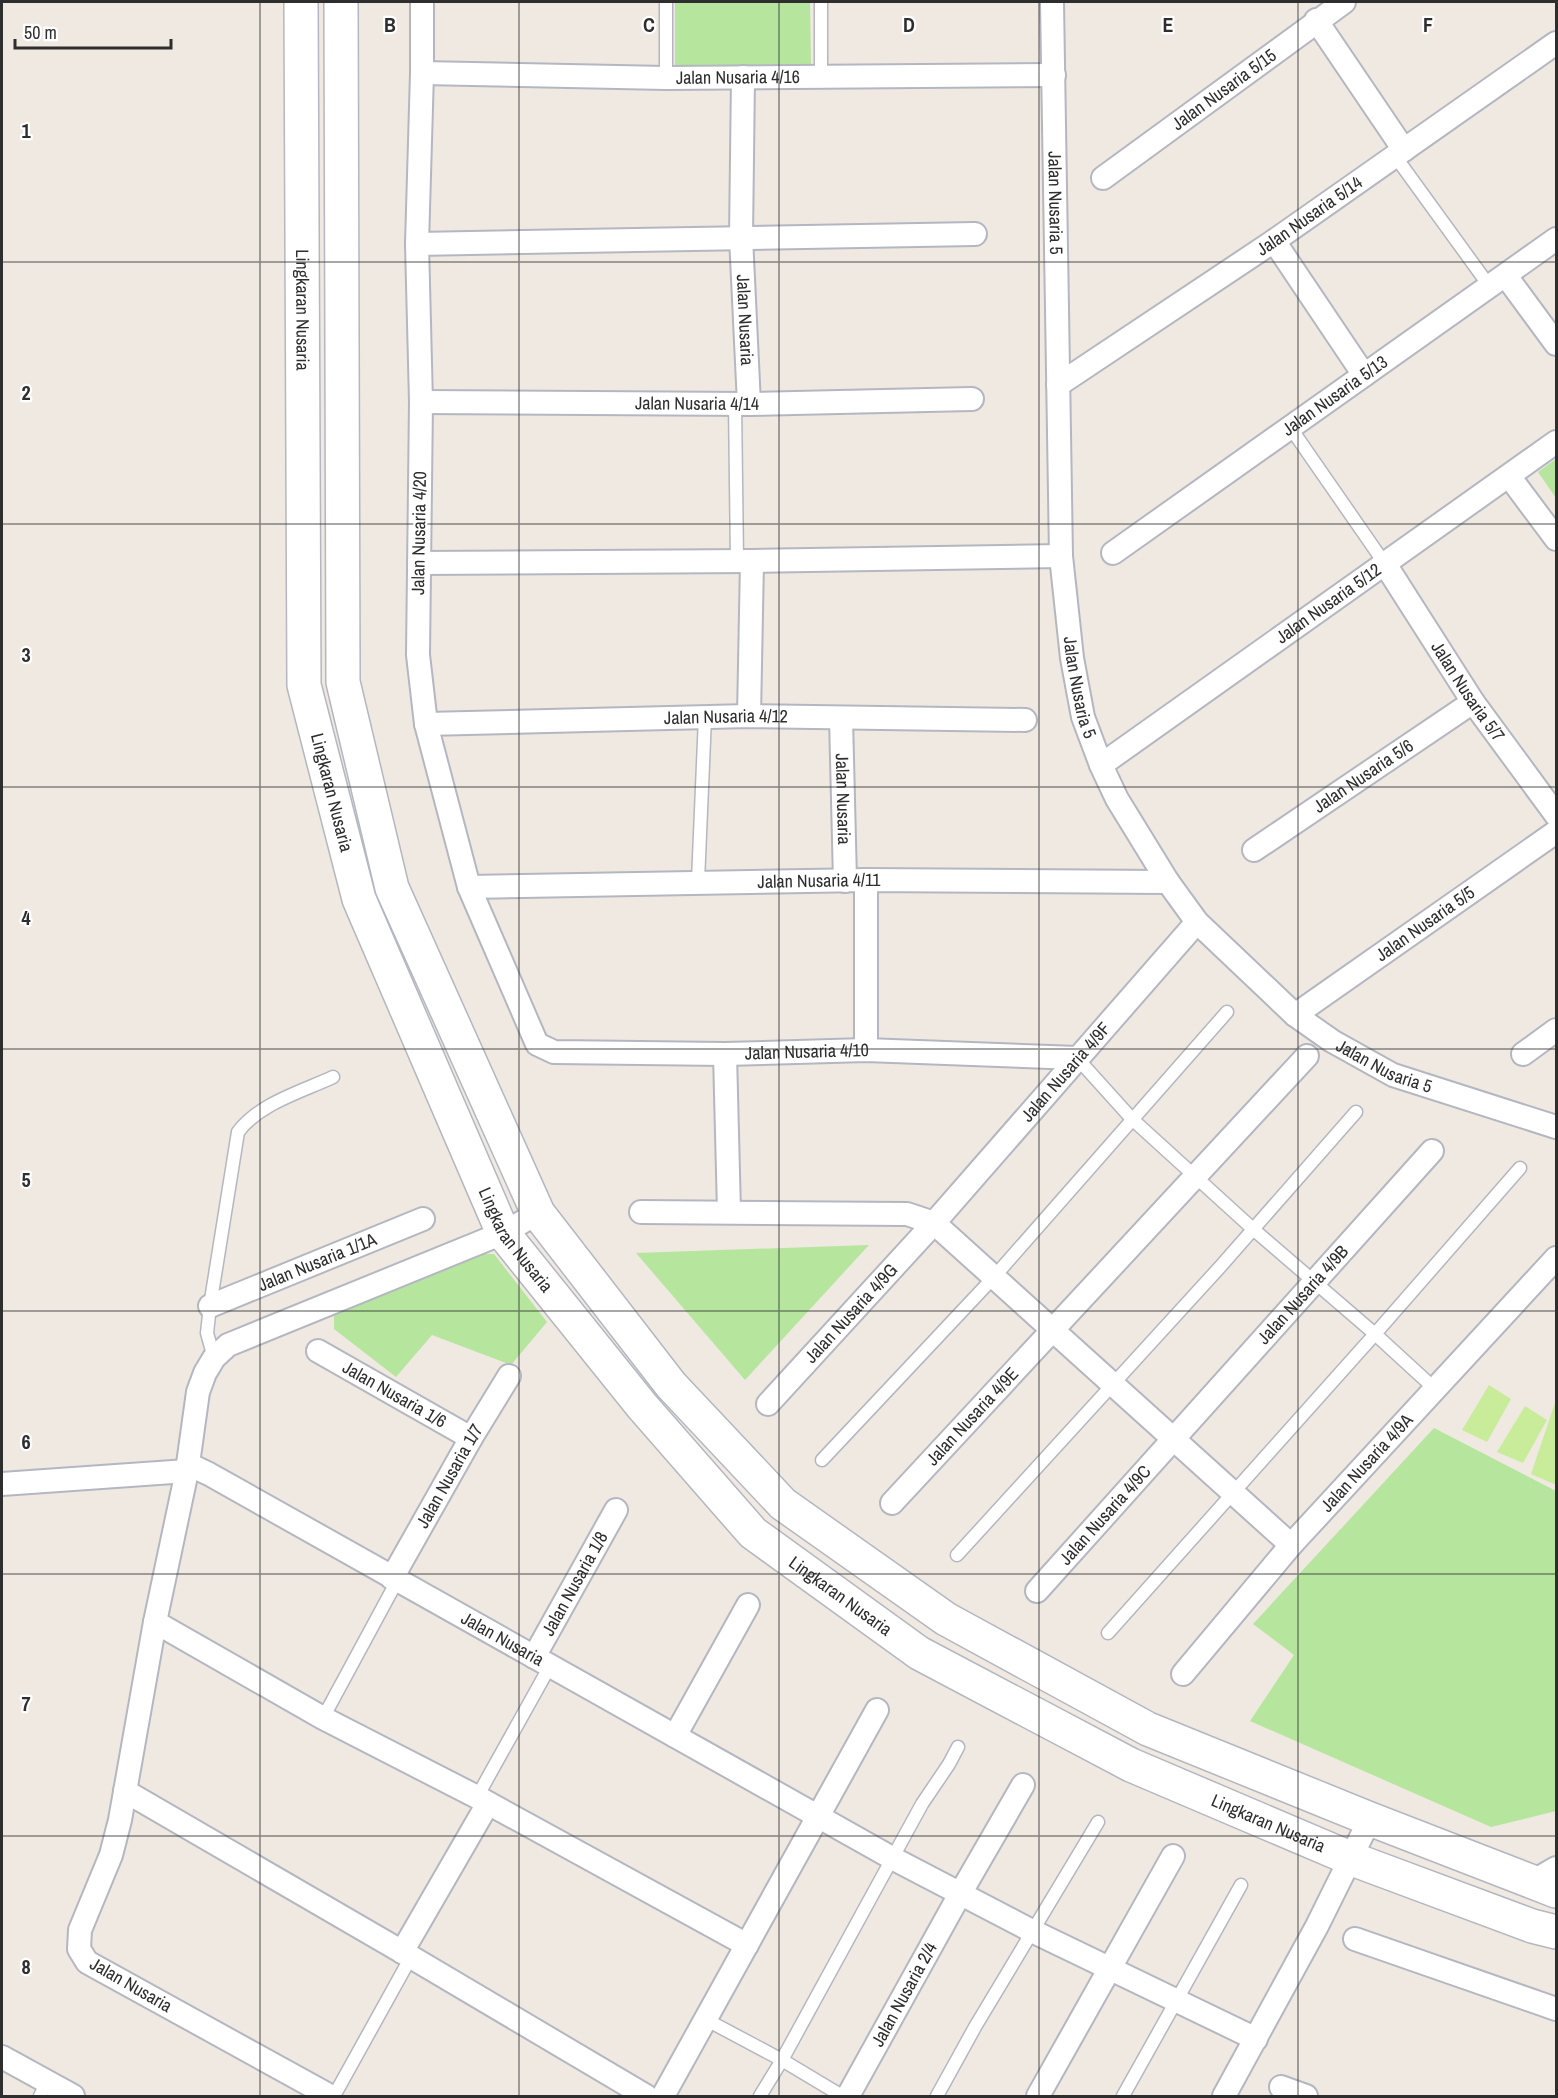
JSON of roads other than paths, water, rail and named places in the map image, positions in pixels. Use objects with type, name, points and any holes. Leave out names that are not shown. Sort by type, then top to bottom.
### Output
[{"type":"main road","name":"Lingkaran Nusaria","points":[[301,2],[304,685],[358,899],[503,1233],[642,1406],[753,1533],[919,1653],[1131,1765],[1352,1859],[1532,1926],[1557,1932]]},
{"type":"main road","name":"Lingkaran Nusaria","points":[[341,2],[343,682],[392,888],[538,1213],[671,1385],[783,1504],[946,1619],[1148,1729],[1370,1819],[1548,1880]]},
{"type":"street","name":"Jalan Nusaria 4/20","points":[[422,2],[417,244],[421,402],[418,655],[426,724],[469,887],[537,1044]]},
{"type":"street","name":"Jalan Nusaria 5","points":[[1052,2],[1061,556],[1072,658],[1083,717],[1101,765],[1117,799],[1168,882],[1197,922],[1295,1015],[1332,1041],[1393,1075],[1557,1127]]},
{"type":"street","name":"Jalan Nusaria 5/15","points":[[1103,178],[1316,20],[1344,2]]},
{"type":"street","points":[[1316,20],[1400,153]]},
{"type":"street","name":"Jalan Nusaria 5/14","points":[[1058,385],[1274,241],[1557,43]]},
{"type":"street","name":"Jalan Nusaria 4/16","points":[[422,73],[666,78],[1053,75]]},
{"type":"street","name":"Jalan Nusaria","points":[[742,403],[743,77]]},
{"type":"street","points":[[417,244],[975,234]]},
{"type":"street","name":"Jalan Nusaria 5/13","points":[[1113,553],[1557,239]]},
{"type":"street","points":[[1274,241],[1364,375]]},
{"type":"street","points":[[1498,282],[1557,344]]},
{"type":"street","name":"Jalan Nusaria 4/14","points":[[421,402],[742,403],[972,399]]},
{"type":"street","name":"Jalan Nusaria 5/12","points":[[1101,765],[1557,442]]},
{"type":"street","points":[[1509,476],[1557,539]]},
{"type":"street","points":[[419,563],[1061,556]]},
{"type":"street","points":[[745,561],[748,716]]},
{"type":"street","name":"Jalan Nusaria 5/7","points":[[1384,564],[1473,702],[1557,815]]},
{"type":"street","name":"Jalan Nusaria 5/6","points":[[1254,850],[1473,702]]},
{"type":"street","name":"Jalan Nusaria 4/12","points":[[426,724],[748,716],[1025,720]]},
{"type":"street","name":"Jalan Nusaria","points":[[841,718],[866,1050]]},
{"type":"street","name":"Jalan Nusaria 5/5","points":[[1295,1015],[1557,832]]},
{"type":"street","name":"Jalan Nusaria 4/11","points":[[469,887],[698,881],[1168,882]]},
{"type":"street","name":"Jalan Nusaria 4/9F","points":[[934,1223],[1197,922]]},
{"type":"street","points":[[1523,1054],[1557,1030]]},
{"type":"street","name":"Jalan Nusaria 4/10","points":[[537,1044],[554,1052],[725,1054],[866,1050],[1077,1058]]},
{"type":"street","points":[[725,1054],[729,1212]]},
{"type":"street","name":"Jalan Nusaria 4/9E","points":[[892,1503],[1307,1056]]},
{"type":"street","name":"Jalan Nusaria 4/9B","points":[[1173,1440],[1432,1150]]},
{"type":"street","points":[[641,1212],[907,1214],[934,1223],[1290,1545]]},
{"type":"street","name":"Jalan Nusaria","points":[[332,2097],[87,1962],[79,1949],[80,1930],[111,1856],[125,1791],[155,1622],[187,1467],[198,1392],[205,1372],[214,1358],[228,1345],[503,1233],[538,1213]]},
{"type":"street","name":"Jalan Nusaria 1/1A","points":[[210,1306],[423,1219]]},
{"type":"street","name":"Jalan Nusaria 4/9G","points":[[768,1404],[934,1223]]},
{"type":"street","name":"Jalan Nusaria 4/9A","points":[[1183,1674],[1290,1545],[1557,1257]]},
{"type":"street","name":"Jalan Nusaria 1/6","points":[[318,1351],[471,1438]]},
{"type":"street","name":"Jalan Nusaria 1/7","points":[[395,1579],[471,1438],[509,1376]]},
{"type":"street","name":"Jalan Nusaria 4/9C","points":[[1037,1591],[1173,1440]]},
{"type":"street","name":"Jalan Nusaria","points":[[187,1467],[209,1473],[892,1858],[1032,1931],[1256,2039]]},
{"type":"street","points":[[2,1484],[187,1467]]},
{"type":"street","name":"Jalan Nusaria 1/8","points":[[542,1661],[616,1510]]},
{"type":"street","points":[[675,1736],[748,1605]]},
{"type":"street","points":[[155,1622],[323,1718],[482,1801],[747,1945]]},
{"type":"street","points":[[663,2097],[877,1710]]},
{"type":"street","name":"Jalan Nusaria 2/4","points":[[848,2097],[1023,1785]]},
{"type":"street","points":[[125,1791],[646,2097]]},
{"type":"street","points":[[406,1955],[482,1801]]},
{"type":"street","points":[[1224,2097],[1352,1859],[1370,1819]]},
{"type":"street","points":[[1038,2097],[1173,1856]]},
{"type":"street","points":[[1356,1939],[1557,2009]]},
{"type":"street","points":[[2,2057],[43,2090],[73,2097]]},
{"type":"street","points":[[1281,2087],[1306,2097]]},
{"type":"lane","points":[[666,2],[666,78]]},
{"type":"lane","points":[[821,2],[821,77]]},
{"type":"lane","points":[[1400,153],[1498,282]]},
{"type":"lane","points":[[742,403],[745,561]]},
{"type":"lane","points":[[1290,428],[1384,564]]},
{"type":"lane","points":[[698,881],[705,717]]},
{"type":"lane","points":[[822,1460],[994,1277],[1227,1012]]},
{"type":"lane","points":[[1077,1058],[1132,1119],[1435,1389]]},
{"type":"lane","points":[[214,1358],[207,1333],[238,1132],[246,1120],[262,1109],[333,1077]]},
{"type":"lane","points":[[957,1555],[1356,1113]]},
{"type":"lane","points":[[1108,1633],[1520,1168]]},
{"type":"lane","points":[[323,1718],[395,1579]]},
{"type":"lane","points":[[482,1801],[542,1661]]},
{"type":"lane","points":[[760,2097],[922,1804],[958,1747]]},
{"type":"lane","points":[[937,2097],[975,2027],[1098,1822]]},
{"type":"lane","points":[[1123,2097],[1241,1885]]},
{"type":"lane","points":[[332,2097],[406,1955]]},
{"type":"lane","points":[[705,2019],[782,2060],[842,2097]]}]
